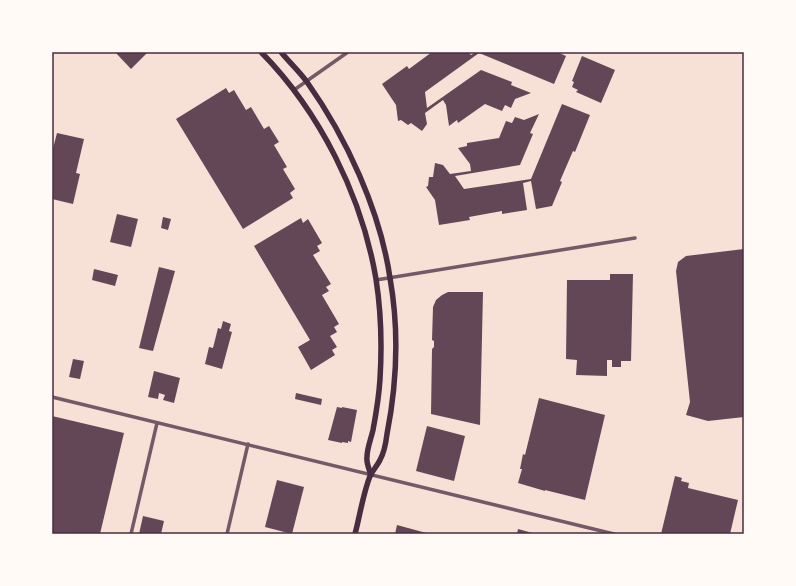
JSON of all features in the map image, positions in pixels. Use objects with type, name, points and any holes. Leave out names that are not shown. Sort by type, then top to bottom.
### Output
[{"type":"main road","points":[[261,52],[294,90],[315,121],[335,157],[355,201],[367,237],[376,280],[380,331],[380,380],[373,430],[367,458],[371,475]]},
{"type":"main road","points":[[281,52],[306,81],[331,120],[350,154],[367,195],[380,236],[390,277],[395,330],[394,386],[383,453],[371,475],[355,534]]},
{"type":"street","points":[[294,90],[348,52]]},
{"type":"street","points":[[376,280],[635,238]]},
{"type":"street","points":[[52,397],[614,534]]},
{"type":"street","points":[[131,534],[157,423]]},
{"type":"street","points":[[227,534],[248,444]]},
{"type":"building","points":[[115,52],[148,52],[131,69]]},
{"type":"building","points":[[432,52],[468,52],[471,55],[476,52],[557,52],[566,56],[554,84],[479,53],[425,92],[427,108],[481,70],[512,82],[511,85],[531,93],[515,99],[511,108],[505,105],[502,111],[485,104],[458,123],[457,120],[449,126],[446,105],[443,100],[425,113],[427,124],[422,131],[411,123],[408,125],[401,120],[398,121],[396,105],[382,84],[407,66],[409,69]]},
{"type":"building","points":[[582,56],[615,70],[601,103],[576,92],[578,90],[572,87],[574,82],[572,81]]},
{"type":"building","points":[[226,88],[229,93],[234,90],[246,110],[251,107],[264,129],[269,126],[279,142],[274,145],[287,167],[283,169],[295,189],[290,193],[293,198],[243,229],[176,119]]},
{"type":"building","points":[[562,104],[590,115],[575,152],[573,151],[560,181],[562,182],[552,206],[536,209],[531,181],[523,183],[527,210],[502,214],[502,211],[469,217],[470,220],[439,225],[435,200],[426,187],[428,186],[429,177],[433,177],[435,163],[443,165],[450,174],[471,171],[470,164],[458,148],[467,146],[467,143],[499,138],[506,121],[512,123],[515,117],[524,120],[539,114],[530,133],[533,134],[520,165],[455,176],[464,189],[531,179]]},
{"type":"building","points":[[57,133],[84,139],[76,173],[80,174],[73,204],[52,199],[52,152]]},
{"type":"building","points":[[117,214],[138,219],[131,247],[110,242]]},
{"type":"building","points":[[163,217],[171,219],[168,230],[161,228]]},
{"type":"building","points":[[301,218],[303,223],[308,219],[322,243],[317,246],[320,251],[313,255],[331,284],[326,287],[329,291],[322,295],[339,324],[334,327],[337,332],[330,336],[337,347],[332,350],[335,355],[311,370],[298,347],[310,340],[254,246]]},
{"type":"building","points":[[744,249],[744,417],[708,421],[686,415],[690,402],[676,271],[678,262],[686,256]]},
{"type":"building","points":[[159,267],[175,271],[153,351],[139,348]]},
{"type":"building","points":[[94,269],[118,275],[115,286],[92,280]]},
{"type":"building","points":[[610,274],[633,274],[631,361],[621,361],[621,367],[612,367],[612,360],[607,360],[607,376],[576,375],[577,360],[566,359],[567,280],[610,280]]},
{"type":"building","points":[[448,292],[483,292],[480,425],[431,414],[432,349],[434,347],[434,341],[432,340],[433,307],[436,300]]},
{"type":"building","points":[[223,321],[231,324],[229,331],[232,332],[222,369],[205,364],[209,347],[213,348],[218,328],[221,329]]},
{"type":"building","points":[[73,359],[84,361],[80,379],[69,377]]},
{"type":"building","points":[[154,371],[180,378],[174,403],[163,400],[165,395],[159,393],[158,399],[148,397]]},
{"type":"building","points":[[296,393],[322,399],[321,405],[295,399]]},
{"type":"building","points":[[539,398],[605,415],[585,500],[518,483],[522,469],[520,469],[523,454],[525,455]]},
{"type":"building","points":[[337,407],[357,410],[351,442],[348,441],[348,443],[342,443],[328,440]]},
{"type":"building","points":[[52,416],[124,433],[100,534],[52,534]]},
{"type":"building","points":[[427,426],[465,436],[454,481],[416,471]]},
{"type":"building","points":[[675,476],[682,478],[681,481],[689,483],[688,488],[738,500],[730,534],[661,534]]},
{"type":"building","points":[[277,480],[304,487],[292,534],[265,527]]},
{"type":"building","points":[[143,516],[164,521],[161,534],[139,534]]},
{"type":"building","points":[[397,525],[430,534],[395,534]]},
{"type":"building","points":[[518,529],[536,534],[517,534]]}]
